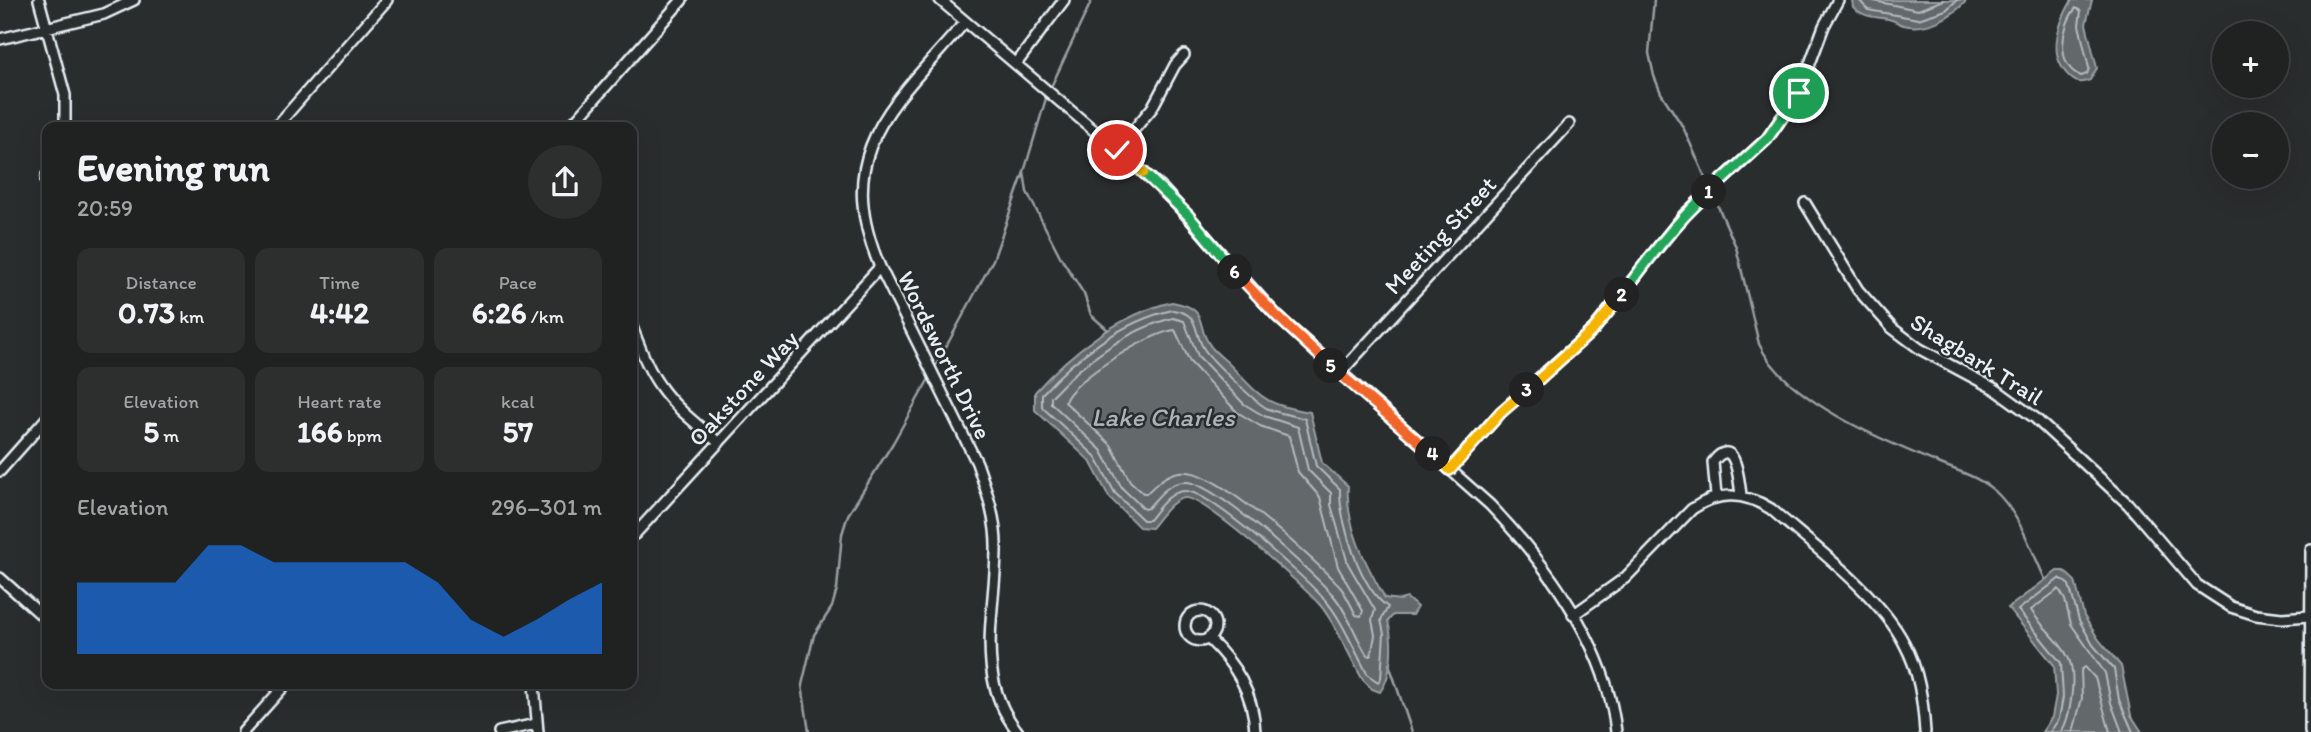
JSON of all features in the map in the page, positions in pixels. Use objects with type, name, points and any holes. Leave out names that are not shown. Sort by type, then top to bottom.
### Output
[{"type":"street","points":[[39,0],[65,95],[65,122]]},
{"type":"street","points":[[0,39],[104,15],[134,0]]},
{"type":"street","points":[[280,122],[387,0]]},
{"type":"street","points":[[574,122],[682,0]]},
{"type":"street","points":[[940,0],[1162,188],[1277,316],[1450,470],[1519,536],[1545,570],[1592,649],[1606,686],[1616,732]]},
{"type":"street","points":[[1016,64],[1064,0]]},
{"type":"street","points":[[1450,470],[1501,412],[1594,329],[1683,216],[1767,139],[1799,93],[1824,26],[1838,0]]},
{"type":"street","name":"Wordsworth Drive","points":[[965,22],[890,111],[869,149],[862,180],[862,209],[867,237],[880,267],[977,463],[989,495],[996,551],[989,662],[994,689],[1005,714],[1018,732]]},
{"type":"street","points":[[1117,150],[1152,108],[1175,65],[1184,55]]},
{"type":"street","name":"Meeting Street","points":[[1340,373],[1569,124]]},
{"type":"street","name":"Shagbark Trail","points":[[1805,203],[1858,290],[1892,328],[1920,349],[1995,388],[2035,418],[2129,503],[2186,575],[2206,592],[2231,607],[2256,615],[2283,618],[2309,616]]},
{"type":"street","name":"Oakstone Way","points":[[637,532],[880,267]]},
{"type":"street","points":[[637,340],[646,363],[660,386],[677,407],[719,443]]},
{"type":"street","points":[[0,471],[42,424]]},
{"type":"street","points":[[1716,496],[1713,461],[1718,455],[1725,453],[1736,461],[1741,495]]},
{"type":"street","points":[[1573,615],[1625,578],[1692,509],[1716,496],[1741,495],[1756,499],[1771,509],[1869,597],[1898,631],[1912,660],[1919,685],[1924,732]]},
{"type":"street","points":[[2310,732],[2311,550]]},
{"type":"street","points":[[0,578],[42,616]]},
{"type":"street","points":[[1208,638],[1226,656],[1239,675],[1249,696],[1255,732]]},
{"type":"street","points":[[243,732],[282,689]]},
{"type":"street","points":[[499,732],[537,728],[534,689]]},
{"type":"water","points":[[1852,0],[1967,0],[1938,21],[1912,26],[1865,15],[1853,7]]},
{"type":"water","points":[[2072,0],[2092,0],[2086,24],[2097,68],[2090,80],[2082,82],[2077,82],[2063,68],[2056,49],[2062,19]]},
{"type":"water","name":"Lake Charles","points":[[1172,302],[1184,305],[1197,314],[1206,340],[1212,348],[1258,393],[1273,403],[1310,412],[1322,463],[1348,486],[1353,530],[1385,598],[1407,598],[1417,607],[1412,615],[1393,615],[1388,621],[1391,658],[1380,692],[1372,689],[1363,680],[1337,630],[1320,605],[1233,527],[1197,502],[1186,498],[1171,505],[1151,528],[1139,527],[1109,497],[1090,461],[1035,410],[1035,392],[1080,349],[1133,316]]},
{"type":"water","points":[[2057,571],[2064,571],[2075,581],[2084,616],[2099,640],[2121,666],[2131,715],[2142,732],[2042,732],[2052,717],[2056,695],[2054,665],[2008,608]]},
{"type":"waterway","points":[[1050,89],[1092,0]]},
{"type":"waterway","points":[[1654,0],[1649,53],[1654,76],[1661,93],[1683,127],[1736,247],[1759,344],[1772,365],[1813,401],[1838,416],[1890,443],[1970,476],[1993,489],[2019,524],[2045,579]]},
{"type":"waterway","points":[[934,369],[993,260],[1047,95]]},
{"type":"waterway","points":[[1024,172],[1027,192],[1061,258],[1084,294],[1091,315],[1108,330]]},
{"type":"waterway","points":[[809,732],[802,685],[814,635],[832,607],[837,589],[842,534],[848,515],[931,375]]},
{"type":"waterway","points":[[1389,664],[1412,732]]},
{"type":"route","points":[[1117,150],[1162,188],[1277,316],[1450,470],[1501,412],[1594,329],[1659,243],[1683,216],[1767,139],[1799,93]]}]
